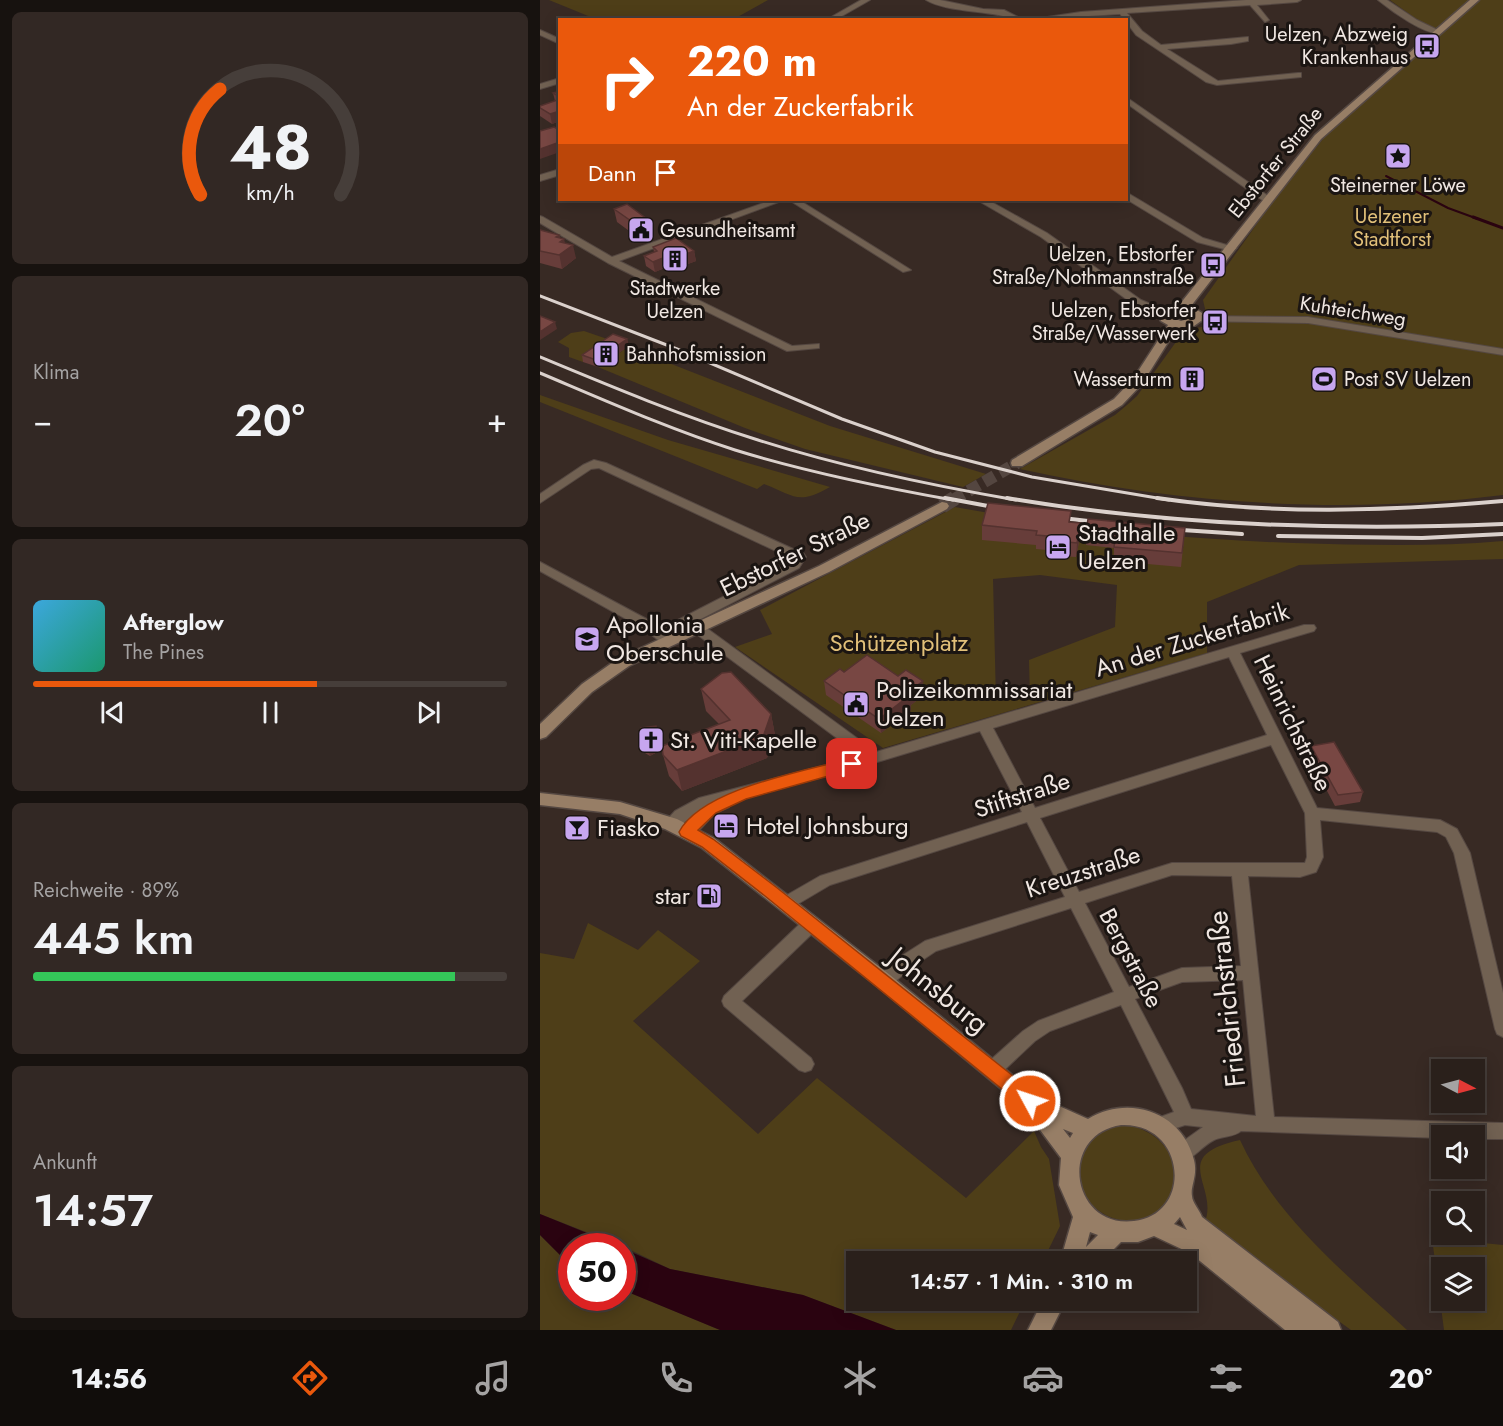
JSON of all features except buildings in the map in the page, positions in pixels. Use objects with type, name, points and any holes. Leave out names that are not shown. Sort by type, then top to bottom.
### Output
[{"type":"main road","name":"Ebstorfer Straße","points":[[1184,307],[1327,128],[1474,0]]},
{"type":"main road","points":[[1184,307],[1193,310],[1197,319],[1186,324],[1174,324],[1165,319],[1165,312],[1172,308],[1184,307]]},
{"type":"main road","points":[[1017,463],[1118,402],[1138,381],[1174,324]]},
{"type":"main road","name":"Ebstorfer Straße","points":[[540,733],[568,705],[607,673],[668,640],[824,569],[942,507]]},
{"type":"main road","name":"Ebstorfer Straße","points":[[540,745],[568,705]]},
{"type":"main road","name":"Johnsburg","points":[[540,799],[620,808],[679,828],[708,843],[884,981],[1030,1101],[1069,1122],[1088,1128]]},
{"type":"main road","name":"Johnsburg","points":[[1030,1101],[1070,1154]]},
{"type":"main road","points":[[1122,1116],[1140,1118],[1158,1125],[1176,1143],[1182,1154],[1187,1176],[1182,1199],[1167,1219],[1139,1231],[1119,1230],[1101,1223],[1085,1212],[1077,1202],[1070,1184],[1068,1166],[1070,1154],[1080,1136],[1088,1128],[1104,1120],[1122,1116]]},
{"type":"main road","points":[[1182,1199],[1195,1224],[1204,1233],[1330,1330]]},
{"type":"main road","points":[[1074,1251],[1085,1212]]},
{"type":"main road","points":[[1155,1226],[1197,1246],[1302,1330]]},
{"type":"main road","points":[[1097,1251],[1119,1230]]},
{"type":"main road","points":[[1039,1330],[1049,1311]]},
{"type":"street","points":[[833,18],[867,0]]},
{"type":"street","points":[[930,0],[951,2],[1008,18]]},
{"type":"street","points":[[1050,18],[1251,1],[1297,0]]},
{"type":"street","points":[[1382,0],[1414,22],[1438,32]]},
{"type":"street","points":[[1251,1],[1265,20]]},
{"type":"street","points":[[1122,11],[1126,18]]},
{"type":"street","points":[[1128,21],[1132,27],[1159,47],[1209,80],[1217,82],[1298,75]]},
{"type":"street","points":[[540,32],[558,41]]},
{"type":"street","points":[[1159,47],[1245,39]]},
{"type":"street","points":[[540,87],[558,82]]},
{"type":"street","points":[[1128,100],[1268,200]]},
{"type":"street","points":[[540,178],[558,173]]},
{"type":"street","points":[[1128,196],[1200,240],[1232,248]]},
{"type":"street","points":[[611,261],[776,201]]},
{"type":"street","points":[[796,201],[906,270]]},
{"type":"street","points":[[984,201],[1044,235],[1137,302],[1165,312]]},
{"type":"street","points":[[540,219],[611,261],[791,349],[815,346]]},
{"type":"street","name":"Kuhteichweg","points":[[1197,319],[1308,320],[1503,352]]},
{"type":"street","name":"Ebstorfer Straße","points":[[540,499],[594,464],[602,465],[800,558],[795,565],[682,623],[668,640]]},
{"type":"street","points":[[540,566],[649,626],[668,640]]},
{"type":"street","points":[[696,627],[874,758]]},
{"type":"street","name":"An der Zuckerfabrik","points":[[679,828],[742,794],[874,758],[1309,628]]},
{"type":"street","name":"Heinrichstraße","points":[[1233,652],[1312,813],[1315,857],[1311,868]]},
{"type":"street","name":"Bergstraße","points":[[984,725],[1073,900],[1176,1094],[1185,1117]]},
{"type":"street","name":"Stiftstraße","points":[[786,904],[825,880],[1275,738]]},
{"type":"street","name":"Heinrichstraße","points":[[1312,813],[1440,826],[1452,833],[1462,853],[1503,1029]]},
{"type":"street","name":"Kreuzstraße","points":[[884,981],[932,946],[1172,869],[1239,868],[1300,871],[1311,868]]},
{"type":"street","name":"Friedrichstraße","points":[[1239,868],[1266,1125]]},
{"type":"street","points":[[805,1064],[730,1001],[811,924]]},
{"type":"street","points":[[992,1070],[1029,1036],[1044,1026],[1124,996],[1182,975],[1251,973]]},
{"type":"street","points":[[1158,1125],[1185,1117],[1266,1125],[1503,1131]]},
{"type":"street","points":[[1182,1154],[1209,1131],[1266,1125]]},
{"type":"green space","points":[[549,0],[768,0],[736,18],[593,18]]},
{"type":"green space","name":"Uelzener Stadtforst","points":[[1390,0],[1503,0],[1503,495],[1382,504],[1260,503],[1139,491],[1020,469],[1115,415],[1137,396],[1181,335],[1187,330],[1206,326],[1203,300],[1273,201],[1331,129],[1444,32],[1419,21]]},
{"type":"green space","points":[[584,331],[613,341],[583,362],[569,357],[569,348],[558,342],[571,333]]},
{"type":"green space","points":[[628,347],[830,426],[986,474],[963,487],[805,449],[745,428],[598,367]]},
{"type":"green space","points":[[540,395],[668,440],[830,487],[819,493],[803,497],[789,495],[764,484],[757,489],[540,402]]},
{"type":"green space","name":"Schützenplatz","points":[[955,507],[1082,527],[1209,539],[1372,545],[1503,541],[1503,559],[1299,565],[1207,602],[1207,653],[883,748],[735,647],[772,634],[760,610]],"holes":[[[1040,575],[1117,585],[1115,627],[1029,660],[1030,698],[996,700],[993,579]]]},
{"type":"green space","points":[[588,923],[638,950],[658,930],[700,961],[633,1021],[758,1134],[817,1078],[966,1198],[1034,1131],[1049,1159],[1060,1226],[1048,1251],[846,1251],[846,1311],[1020,1311],[1011,1330],[896,1330],[803,1295],[670,1269],[636,1253],[636,1233],[589,1233],[540,1214],[540,953],[574,959]]},
{"type":"green space","points":[[1125,1125],[1145,1131],[1160,1142],[1171,1156],[1176,1171],[1175,1187],[1169,1202],[1158,1213],[1140,1220],[1120,1220],[1102,1213],[1083,1192],[1076,1172],[1089,1143],[1097,1133]]},
{"type":"green space","points":[[1240,1140],[1255,1168],[1292,1219],[1336,1265],[1407,1330],[1351,1330],[1204,1224],[1207,1210],[1201,1164],[1206,1155],[1218,1147]]},
{"type":"green space","points":[[540,1235],[558,1253],[558,1311],[636,1311],[636,1295],[720,1330],[540,1330]]},
{"type":"green space","points":[[1433,1245],[1503,1245],[1503,1330],[1444,1330],[1442,1311],[1485,1311],[1485,1257],[1434,1257]]},
{"type":"shaded area","points":[[540,1214],[587,1233],[558,1233],[558,1253],[540,1235]]},
{"type":"shaded area","points":[[636,1254],[670,1269],[803,1295],[896,1330],[720,1330],[636,1295]]},
{"type":"waterway","points":[[1386,176],[1448,208],[1478,219]]},
{"type":"waterway","points":[[1473,217],[1503,228]]},
{"type":"tunnel","points":[[953,500],[1017,463]]},
{"type":"tunnel","points":[[942,506],[955,498]]},
{"type":"railway","points":[[540,296],[677,349],[842,419],[935,452],[1032,477],[1157,498]]},
{"type":"railway","points":[[540,357],[675,412],[790,450],[886,474],[1016,500]]},
{"type":"railway","points":[[540,373],[661,424],[735,450],[843,478],[953,500]]},
{"type":"railway","points":[[945,498],[1004,509]]},
{"type":"railway","points":[[1007,498],[1131,515],[1254,524],[1378,527],[1503,524]]},
{"type":"railway","points":[[1157,498],[1243,507],[1330,510],[1503,501]]},
{"type":"railway","points":[[1157,498],[1169,500]]},
{"type":"railway","points":[[1054,517],[1105,523]]},
{"type":"railway","points":[[1167,529],[1242,534]]},
{"type":"railway","points":[[1278,536],[1422,538],[1503,534]]},
{"type":"place","name":"Uelzen, Abzweig Krankenhaus","points":[[1427,46]]},
{"type":"place","name":"Steinerner Löwe","points":[[1398,156]]},
{"type":"place","name":"Gesundheitsamt","points":[[641,230]]},
{"type":"place","name":"Stadtwerke Uelzen","points":[[675,259]]},
{"type":"place","name":"Uelzen, Ebstorfer Straße/Nothmannstraße","points":[[1213,265]]},
{"type":"place","name":"Uelzen, Ebstorfer Straße/Wasserwerk","points":[[1215,322]]},
{"type":"place","name":"Bahnhofsmission","points":[[606,354]]},
{"type":"place","name":"Wasserturm","points":[[1192,379]]},
{"type":"place","name":"Post SV Uelzen","points":[[1324,379]]},
{"type":"place","name":"Stadthalle Uelzen","points":[[1058,547]]},
{"type":"place","name":"Apollonia Oberschule","points":[[587,639]]},
{"type":"place","name":"Polizeikommissariat Uelzen","points":[[856,704]]},
{"type":"place","name":"St. Viti-Kapelle","points":[[651,740]]},
{"type":"place","name":"Hotel Johnsburg","points":[[726,826]]},
{"type":"place","name":"Fiasko","points":[[577,828]]},
{"type":"place","name":"star","points":[[709,896]]},
{"type":"route","points":[[852,764],[742,794],[711,809],[687,832],[708,843],[770,891],[1030,1101]]}]
